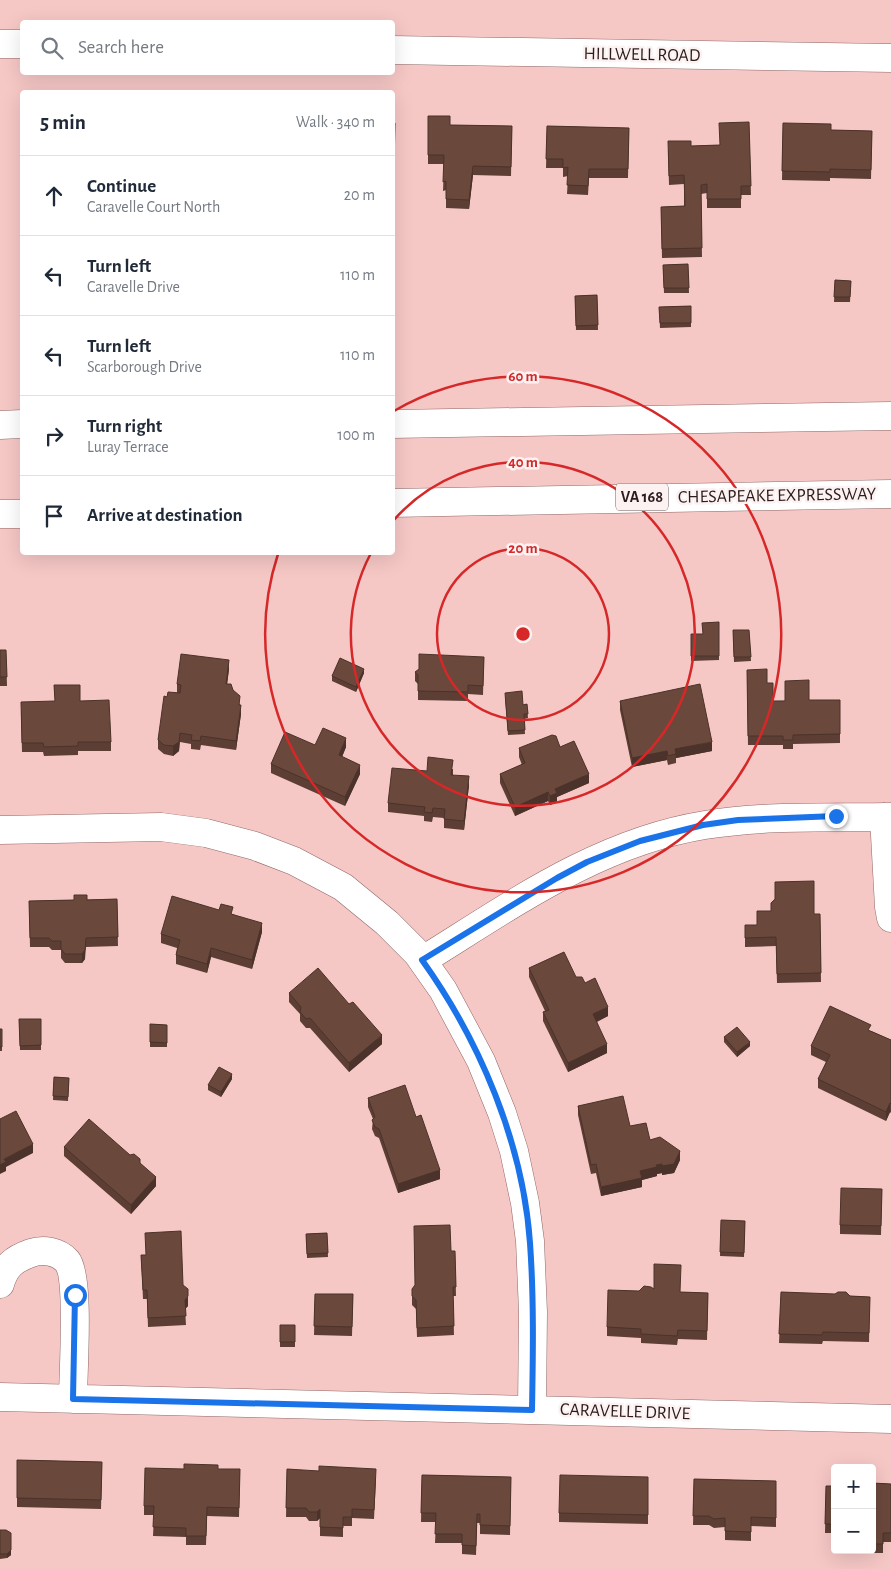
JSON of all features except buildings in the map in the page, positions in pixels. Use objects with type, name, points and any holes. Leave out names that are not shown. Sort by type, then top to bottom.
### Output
[{"type":"main road","points":[[0,44],[20,44]]},
{"type":"main road","name":"HILLWELL ROAD","points":[[395,50],[891,58]]},
{"type":"main road","points":[[395,424],[891,416]]},
{"type":"main road","points":[[0,425],[20,424]]},
{"type":"main road","name":"CHESAPEAKE EXPRESSWAY","points":[[395,502],[891,494]]},
{"type":"main road","points":[[0,514],[20,514]]},
{"type":"main road","points":[[422,960],[557,878],[587,862],[640,841],[703,825],[738,820],[836,816],[887,817],[889,906],[891,918]]},
{"type":"main road","points":[[0,830],[161,827],[206,833],[255,846],[294,861],[342,888],[386,923],[422,960],[443,990],[481,1061],[514,1151],[525,1203],[530,1241],[533,1312],[532,1410]]},
{"type":"main road","points":[[0,1284],[4,1272],[17,1258],[34,1252],[53,1252],[67,1262],[73,1277],[75,1295],[73,1399]]},
{"type":"main road","name":"CARAVELLE DRIVE","points":[[0,1397],[891,1419]]},
{"type":"route","points":[[75,1295],[73,1399],[532,1410],[533,1312],[530,1241],[525,1203],[514,1151],[481,1061],[443,990],[422,960],[557,878],[587,862],[640,841],[703,825],[738,820],[836,816]]}]
